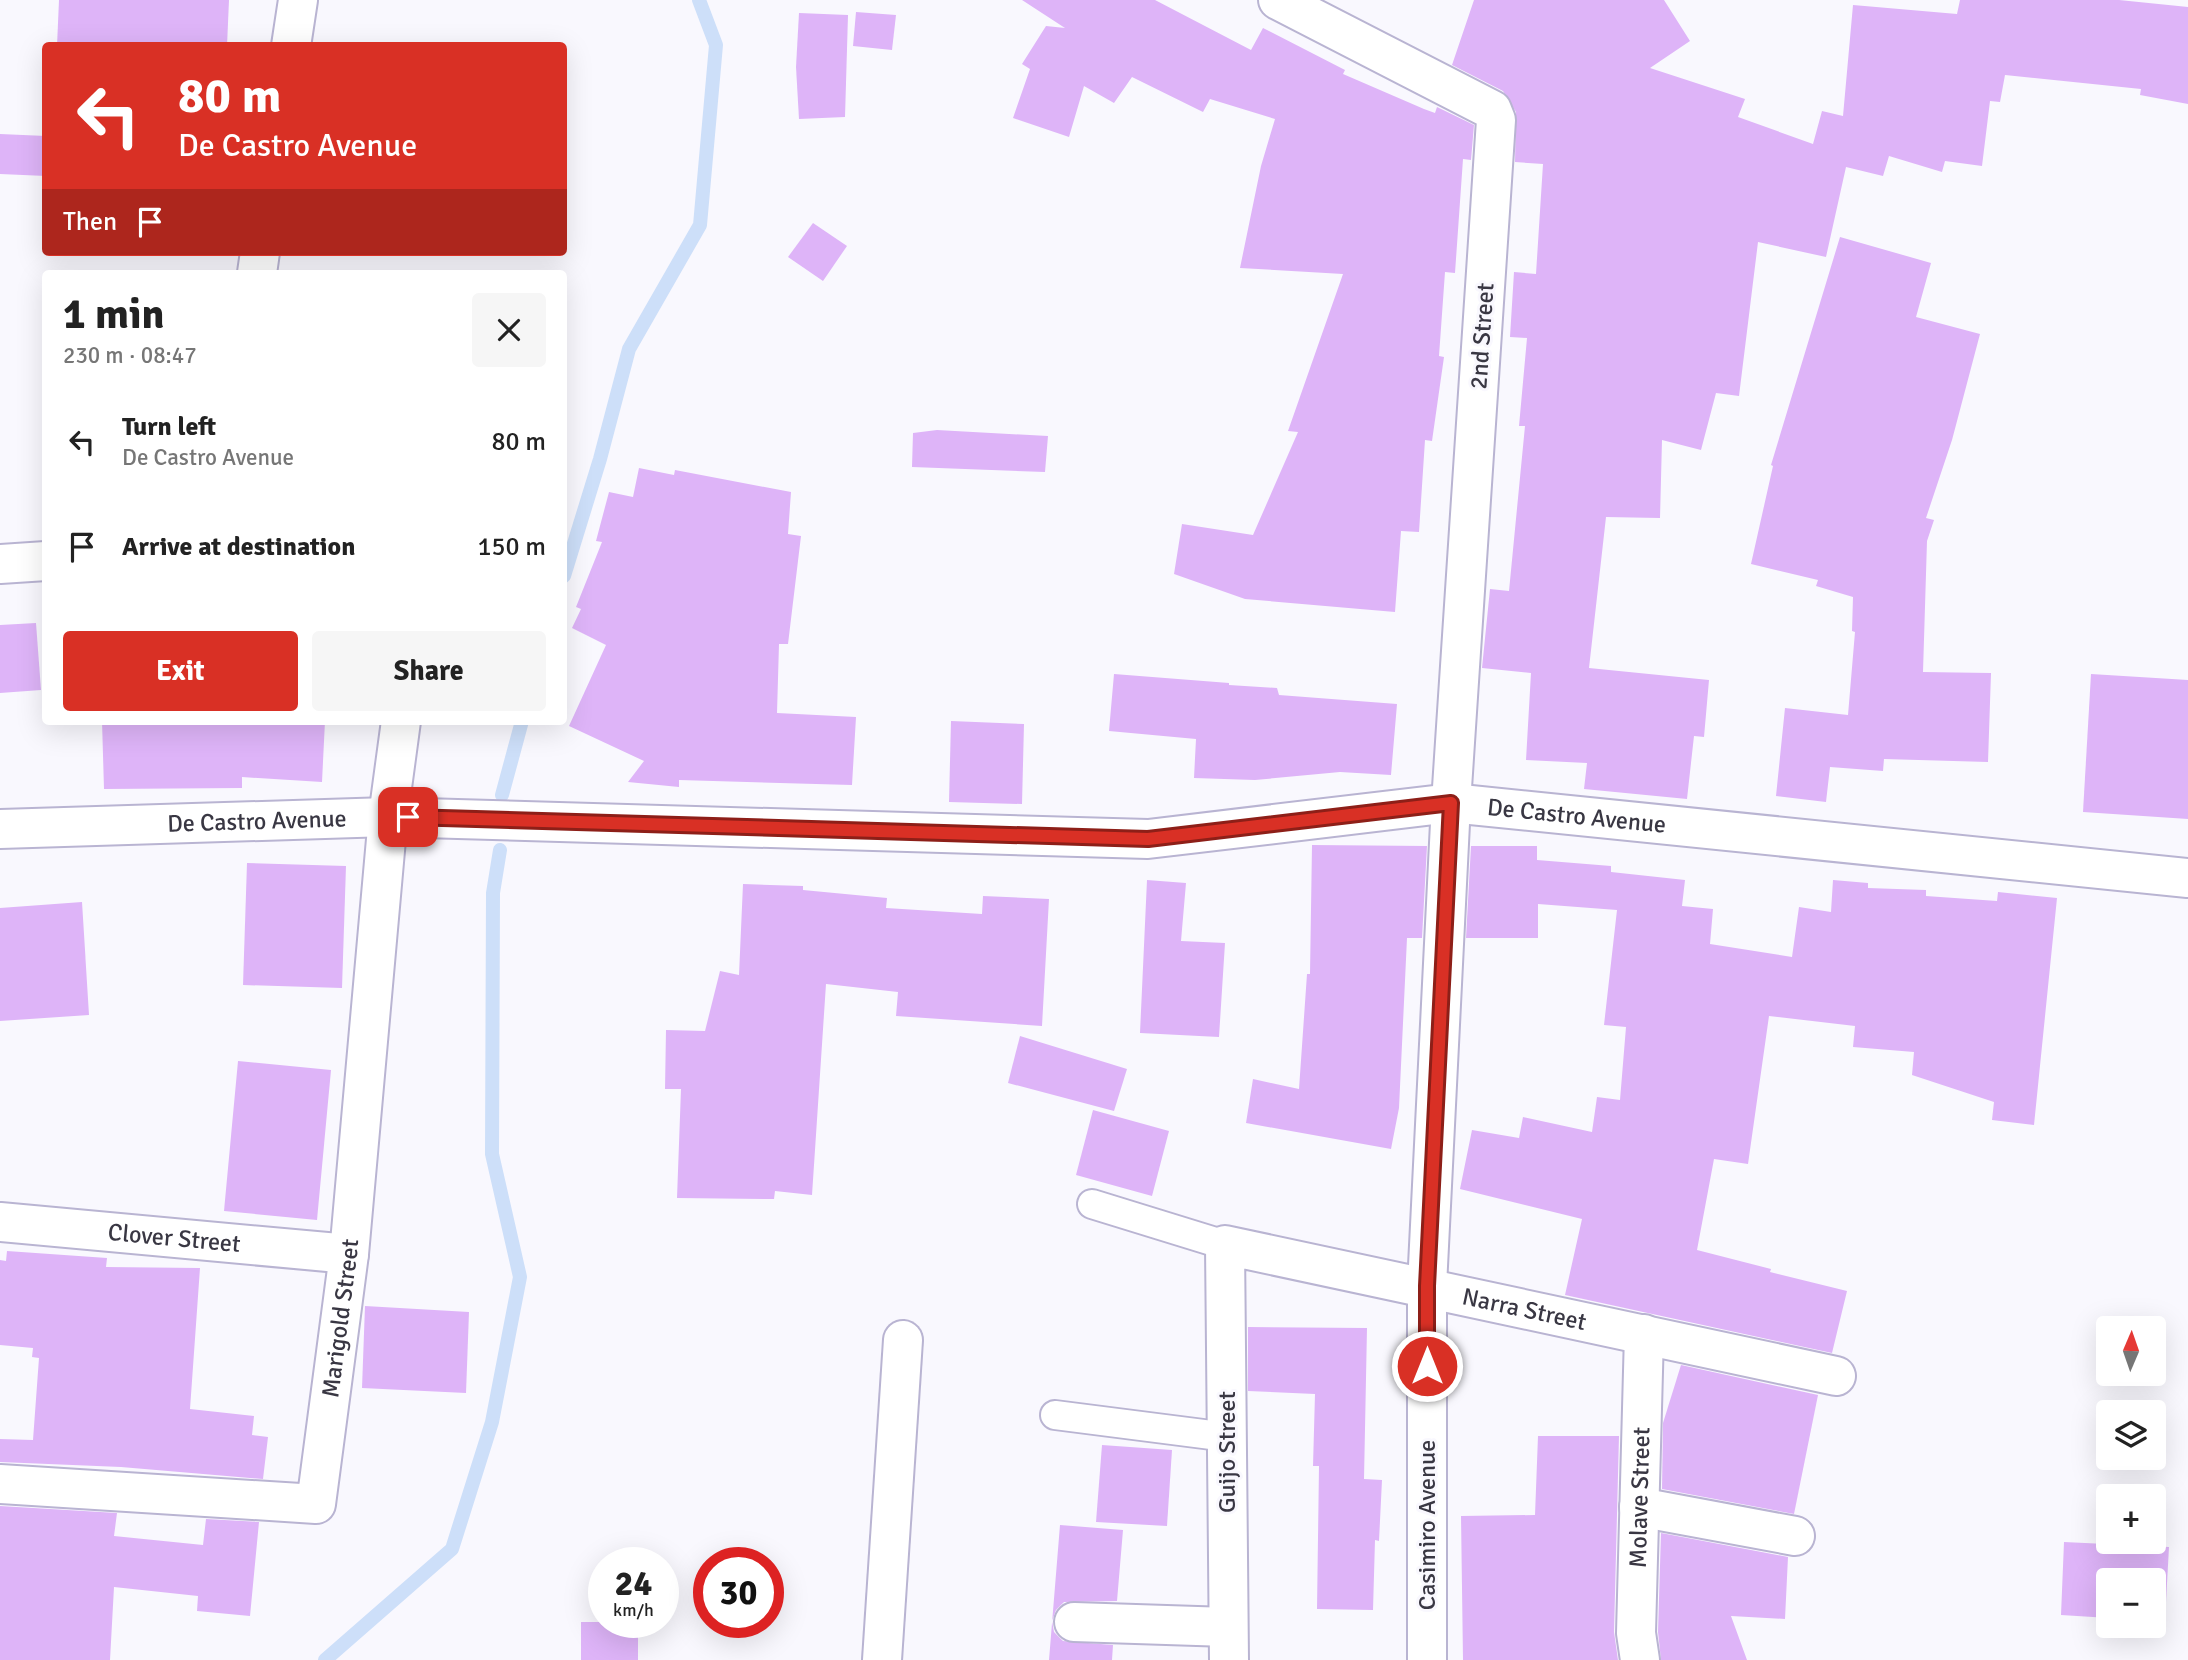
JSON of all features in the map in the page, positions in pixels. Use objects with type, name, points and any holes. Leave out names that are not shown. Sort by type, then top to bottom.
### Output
[{"type":"street","points":[[292,42],[298,0]]},
{"type":"street","name":"2nd Street","points":[[1278,0],[1492,110],[1496,120],[1451,803]]},
{"type":"street","points":[[0,564],[42,561]]},
{"type":"street","name":"Marigold Street","points":[[0,1484],[316,1504],[349,1254],[388,817],[400,725]]},
{"type":"street","name":"De Castro Avenue","points":[[0,829],[388,817],[1148,839],[1451,803],[2188,878]]},
{"type":"street","name":"Casimiro Avenue","points":[[1427,1660],[1427,1286],[1451,803]]},
{"type":"street","name":"Clover Street","points":[[0,1222],[349,1254]]},
{"type":"street","name":"Narra Street","points":[[1225,1245],[1427,1286],[1836,1376]]},
{"type":"street","name":"Guijo Street","points":[[1225,1245],[1228,1643]]},
{"type":"street","name":"Molave Street","points":[[1640,1660],[1636,1633],[1644,1334]]},
{"type":"street","points":[[883,1660],[903,1340]]},
{"type":"street","points":[[1639,1507],[1795,1536]]},
{"type":"street","points":[[1074,1622],[1228,1643]]},
{"type":"lane","name":"Narra Street","points":[[1092,1204],[1225,1245]]},
{"type":"lane","points":[[1055,1415],[1227,1437]]},
{"type":"building","points":[[59,0],[229,0],[227,42],[57,42]]},
{"type":"building","points":[[1022,0],[1155,0],[1251,50],[1263,28],[1345,70],[1343,74],[1435,113],[1437,107],[1474,125],[1471,160],[1463,159],[1455,273],[1445,272],[1439,356],[1444,357],[1432,441],[1425,440],[1419,532],[1401,531],[1395,612],[1245,599],[1174,574],[1182,524],[1253,535],[1298,432],[1288,431],[1343,274],[1240,268],[1261,166],[1275,119],[1210,99],[1203,112],[1132,77],[1114,103],[1084,86],[1069,137],[1013,118],[1030,69],[1022,64],[1046,26],[1065,28]]},
{"type":"building","points":[[1474,0],[1664,0],[1690,41],[1650,68],[1745,99],[1738,117],[1813,144],[1822,111],[1843,116],[1853,5],[1957,14],[1960,0],[2119,0],[2188,7],[2188,104],[2140,95],[2141,89],[2005,75],[2000,102],[1990,101],[1982,166],[1945,161],[1942,172],[1889,156],[1883,176],[1846,167],[1826,257],[1758,242],[1739,396],[1716,393],[1701,450],[1662,440],[1660,518],[1606,517],[1589,668],[1709,680],[1704,737],[1694,736],[1687,799],[1584,789],[1587,763],[1526,760],[1531,673],[1482,668],[1490,589],[1509,591],[1525,426],[1519,426],[1527,338],[1510,337],[1514,272],[1536,274],[1543,164],[1515,162],[1516,112],[1503,91],[1452,65]]},
{"type":"building","points":[[856,12],[896,15],[892,50],[853,46]]},
{"type":"building","points":[[799,13],[848,15],[845,117],[799,119],[796,67]]},
{"type":"building","points":[[0,134],[42,136],[42,176],[0,174]]},
{"type":"building","points":[[813,223],[847,246],[823,281],[788,257]]},
{"type":"building","points":[[1840,237],[1931,263],[1916,317],[1980,334],[1952,440],[1926,518],[1934,520],[1927,541],[1923,672],[1991,673],[1988,762],[1884,759],[1883,771],[1830,767],[1826,802],[1776,796],[1785,708],[1848,715],[1855,632],[1852,631],[1853,597],[1816,586],[1818,580],[1751,564],[1773,466],[1771,465]]},
{"type":"building","points":[[937,430],[1048,436],[1045,472],[912,467],[913,433]]},
{"type":"building","points":[[639,468],[674,475],[675,470],[791,492],[788,534],[801,536],[788,644],[779,644],[777,713],[856,717],[852,785],[679,780],[679,787],[628,782],[644,761],[569,726],[606,645],[572,628],[581,609],[576,607],[602,542],[596,541],[609,492],[633,497]]},
{"type":"building","points":[[36,623],[41,690],[0,693],[0,625]]},
{"type":"building","points":[[1114,674],[1277,688],[1279,695],[1397,704],[1391,775],[1340,772],[1255,780],[1194,778],[1196,739],[1109,731]]},
{"type":"building","points":[[2091,674],[2188,680],[2188,819],[2083,812]]},
{"type":"building","points":[[951,721],[1024,724],[1022,804],[949,802]]},
{"type":"building","points":[[102,725],[325,725],[322,782],[242,777],[242,788],[104,789]]},
{"type":"building","points":[[1312,845],[1427,846],[1422,938],[1407,938],[1399,1108],[1391,1149],[1246,1123],[1253,1079],[1299,1089],[1307,974],[1310,974]]},
{"type":"building","points":[[1471,846],[1537,846],[1537,860],[1611,866],[1611,872],[1685,880],[1682,906],[1713,909],[1710,944],[1792,957],[1799,907],[1831,912],[1833,880],[1868,883],[1868,888],[1926,890],[1926,896],[1997,901],[1998,892],[2057,898],[2034,1125],[1992,1120],[1994,1102],[1912,1075],[1914,1052],[1853,1047],[1855,1026],[1769,1016],[1748,1164],[1714,1159],[1697,1250],[1847,1291],[1832,1353],[1565,1295],[1582,1219],[1460,1189],[1472,1130],[1519,1138],[1523,1117],[1592,1132],[1597,1097],[1620,1100],[1626,1027],[1604,1025],[1617,910],[1538,904],[1538,938],[1466,938]]},
{"type":"building","points":[[247,863],[346,866],[342,988],[243,985]]},
{"type":"building","points":[[1147,880],[1186,883],[1181,941],[1225,943],[1219,1037],[1140,1033]]},
{"type":"building","points":[[743,884],[803,886],[803,890],[887,898],[886,908],[982,914],[983,896],[1049,899],[1042,1026],[896,1016],[898,992],[826,984],[812,1195],[775,1191],[774,1199],[677,1198],[681,1089],[665,1089],[666,1030],[705,1031],[720,971],[739,975]]},
{"type":"building","points":[[82,902],[89,1015],[0,1021],[0,908]]},
{"type":"building","points":[[1020,1036],[1127,1069],[1114,1111],[1008,1083]]},
{"type":"building","points":[[238,1061],[331,1070],[317,1220],[224,1211]]},
{"type":"building","points":[[1093,1110],[1169,1131],[1152,1196],[1076,1175]]},
{"type":"building","points":[[7,1251],[107,1258],[106,1267],[200,1268],[190,1409],[254,1416],[252,1435],[268,1437],[263,1479],[121,1467],[0,1462],[0,1439],[33,1440],[39,1358],[32,1357],[33,1348],[0,1345],[0,1260],[6,1261]]},
{"type":"building","points":[[365,1306],[469,1312],[466,1393],[362,1388]]},
{"type":"building","points":[[1248,1327],[1367,1328],[1364,1479],[1382,1480],[1379,1541],[1375,1540],[1373,1610],[1317,1609],[1319,1466],[1313,1466],[1315,1394],[1248,1391]]},
{"type":"building","points":[[1681,1365],[1818,1395],[1794,1514],[1662,1489],[1663,1423]]},
{"type":"building","points":[[1538,1436],[1619,1436],[1614,1632],[1618,1660],[1463,1660],[1461,1516],[1535,1515]]},
{"type":"building","points":[[1102,1445],[1172,1450],[1167,1526],[1096,1522]]},
{"type":"building","points":[[0,1506],[117,1513],[114,1536],[203,1545],[206,1519],[259,1522],[250,1616],[197,1611],[198,1596],[114,1587],[110,1660],[0,1660]]},
{"type":"building","points":[[1060,1525],[1123,1530],[1117,1601],[1064,1602],[1056,1610],[1052,1620]]},
{"type":"building","points":[[1661,1533],[1788,1557],[1785,1619],[1731,1616],[1747,1660],[1661,1660],[1658,1632]]},
{"type":"building","points":[[2064,1542],[2096,1544],[2096,1554],[2166,1554],[2166,1547],[2169,1547],[2166,1602],[2166,1568],[2096,1568],[2096,1617],[2061,1615]]},
{"type":"building","points":[[581,1622],[588,1622],[588,1638],[638,1638],[638,1660],[581,1660]]},
{"type":"building","points":[[1052,1622],[1054,1632],[1063,1641],[1113,1645],[1112,1660],[1049,1660]]},
{"type":"waterway","points":[[567,566],[600,459],[629,349],[700,225],[716,45],[699,0]]},
{"type":"waterway","points":[[502,795],[521,725]]},
{"type":"waterway","points":[[325,1660],[452,1549],[492,1422],[520,1277],[492,1154],[493,893],[500,850]]},
{"type":"route","points":[[408,817],[1148,839],[1451,803],[1427,1286],[1427,1366]]}]
